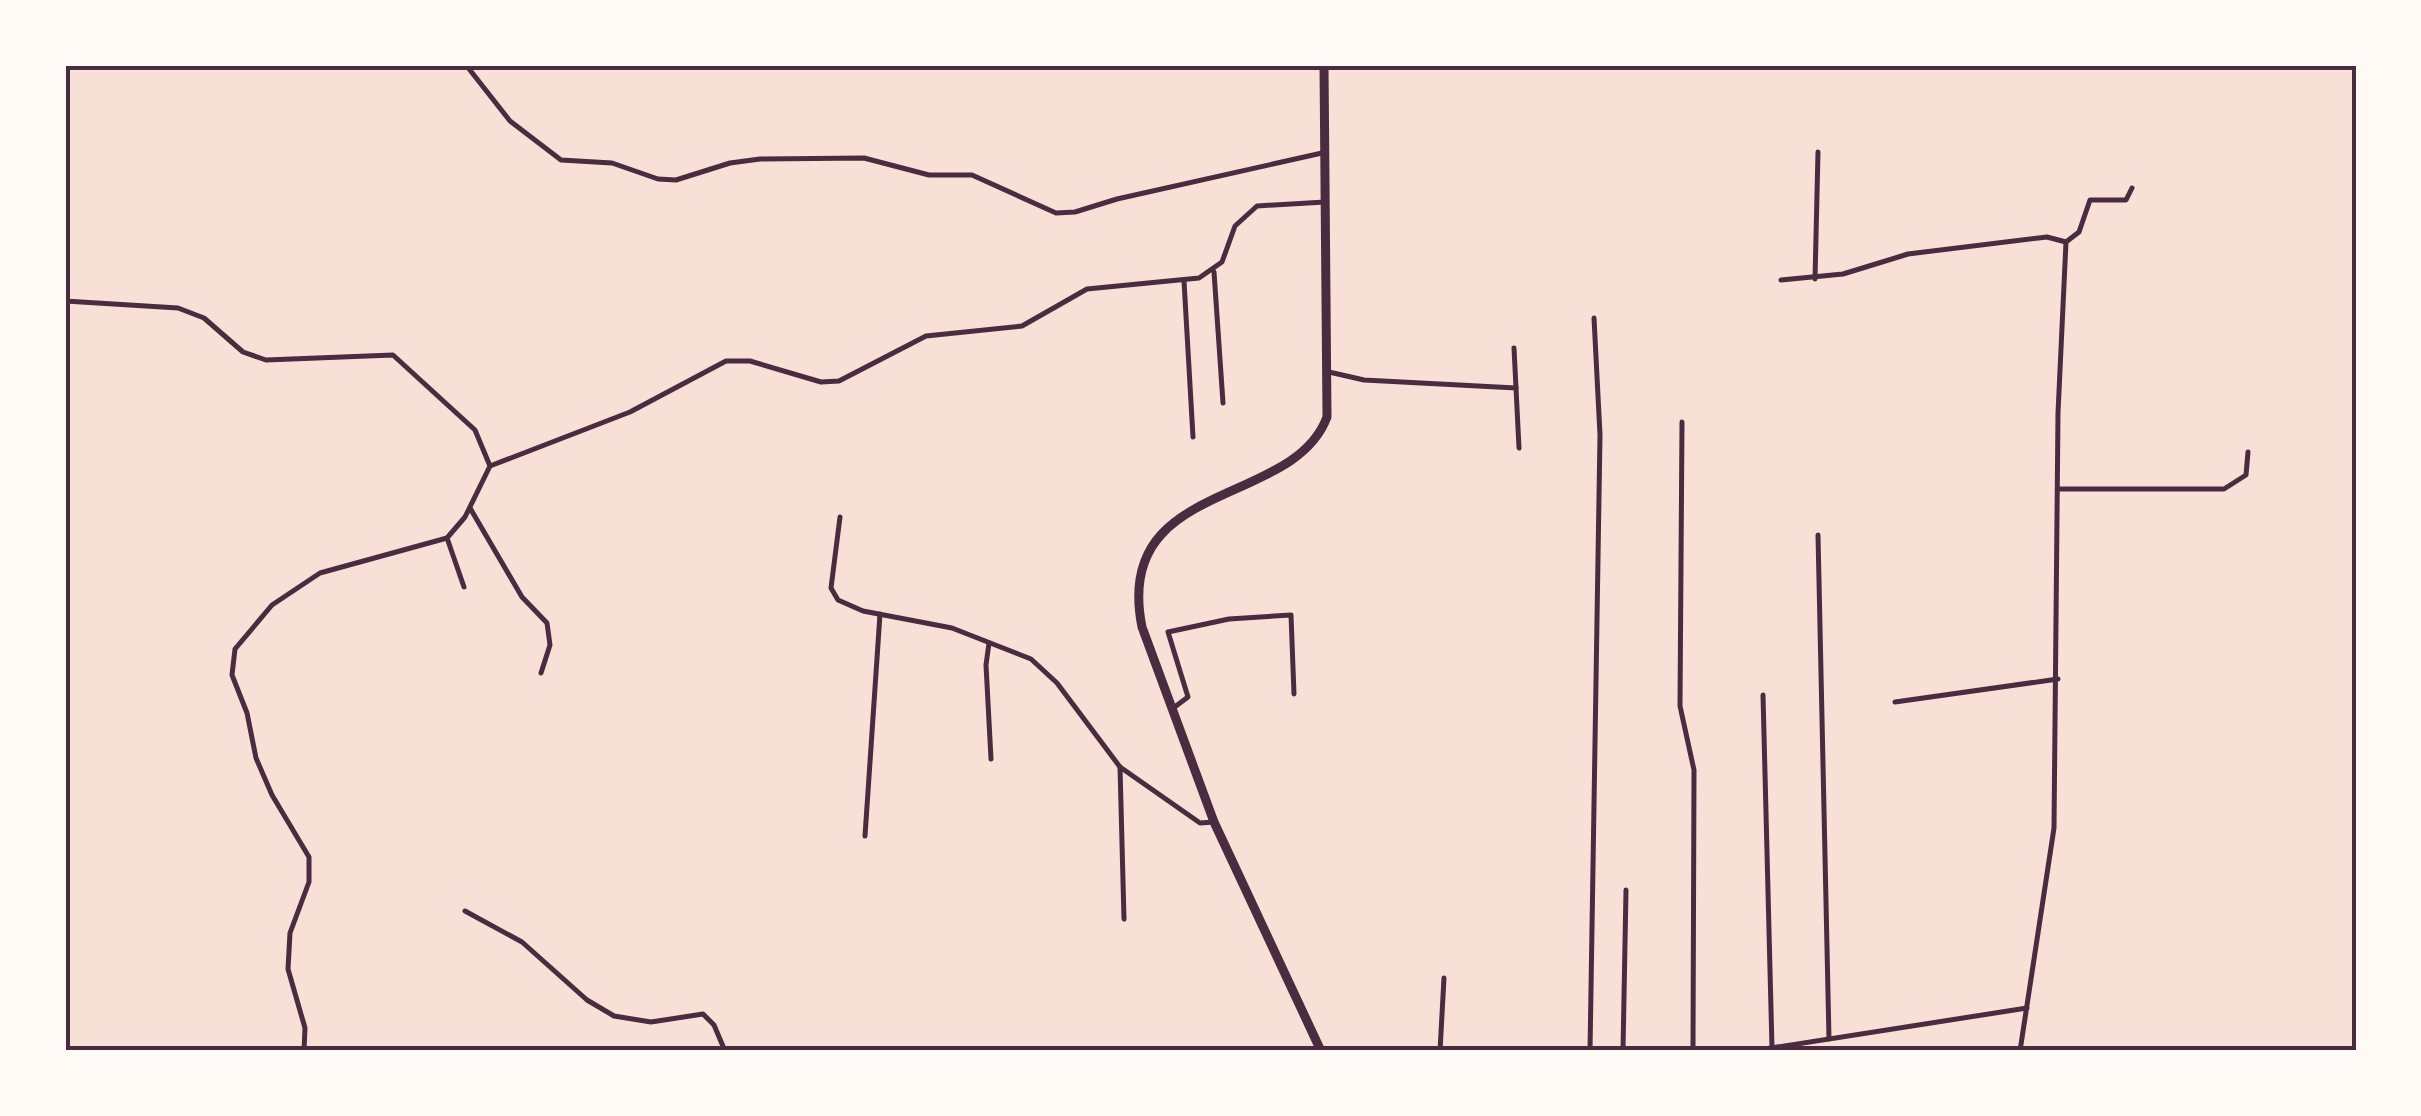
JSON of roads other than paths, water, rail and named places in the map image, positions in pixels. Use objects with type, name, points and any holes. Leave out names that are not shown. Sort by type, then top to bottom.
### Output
[{"type":"main road","points":[[1321,1051],[1214,822],[1142,628],[1136,598],[1139,571],[1152,544],[1176,521],[1314,440],[1327,417],[1324,65]]},
{"type":"street","points":[[466,65],[510,120],[560,160],[612,164],[658,179],[676,180],[730,162],[864,158],[929,175],[972,175],[1056,212],[1075,212],[1324,153]]},
{"type":"street","points":[[1815,278],[1818,152]]},
{"type":"street","points":[[2066,242],[2080,232],[2090,200],[2126,200],[2132,188]]},
{"type":"street","points":[[304,1051],[305,1028],[288,969],[290,932],[309,882],[309,857],[272,795],[256,758],[247,713],[232,675],[235,649],[272,605],[320,573],[447,538],[458,529],[490,466],[630,412],[726,361],[750,361],[821,382],[839,381],[939,332],[1008,330],[1087,289],[1184,281],[1214,272],[1222,262],[1235,226],[1257,206],[1324,202]]},
{"type":"street","points":[[1781,280],[1815,278],[1923,252],[2047,237],[2066,242]]},
{"type":"street","points":[[2020,1051],[2049,886],[2058,679],[2066,242]]},
{"type":"street","points":[[1214,272],[1223,404]]},
{"type":"street","points":[[1184,281],[1192,436]]},
{"type":"street","points":[[65,301],[178,308],[204,318],[243,352],[266,360],[393,355],[475,430],[490,466]]},
{"type":"street","points":[[1590,1051],[1600,453],[1594,318]]},
{"type":"street","points":[[1514,348],[1519,448]]},
{"type":"street","points":[[1329,372],[1364,380],[1516,388]]},
{"type":"street","points":[[1682,422],[1679,654],[1680,706],[1694,770],[1692,1051]]},
{"type":"street","points":[[2059,489],[2224,490],[2246,475],[2248,452]]},
{"type":"street","points":[[470,507],[522,597],[548,622],[550,645],[541,673]]},
{"type":"street","points":[[840,517],[831,588],[850,606],[923,619],[1044,668],[1120,768],[1200,823],[1214,822]]},
{"type":"street","points":[[1818,535],[1828,1039]]},
{"type":"street","points":[[447,538],[464,586]]},
{"type":"street","points":[[864,836],[880,614]]},
{"type":"street","points":[[1172,709],[1188,698],[1168,632],[1229,619],[1291,615],[1294,694]]},
{"type":"street","points":[[989,643],[986,666],[991,759]]},
{"type":"street","points":[[1895,702],[2058,679]]},
{"type":"street","points":[[1763,695],[1772,1048]]},
{"type":"street","points":[[1120,768],[1124,919]]},
{"type":"street","points":[[1623,1051],[1626,890]]},
{"type":"street","points":[[465,911],[522,942],[576,990],[614,1016],[651,1022],[703,1014],[714,1025],[726,1051]]},
{"type":"street","points":[[1440,1051],[1444,978]]},
{"type":"street","points":[[1752,1051],[2027,1008]]},
{"type":"street","points":[[1818,1040],[1818,1051]]}]
